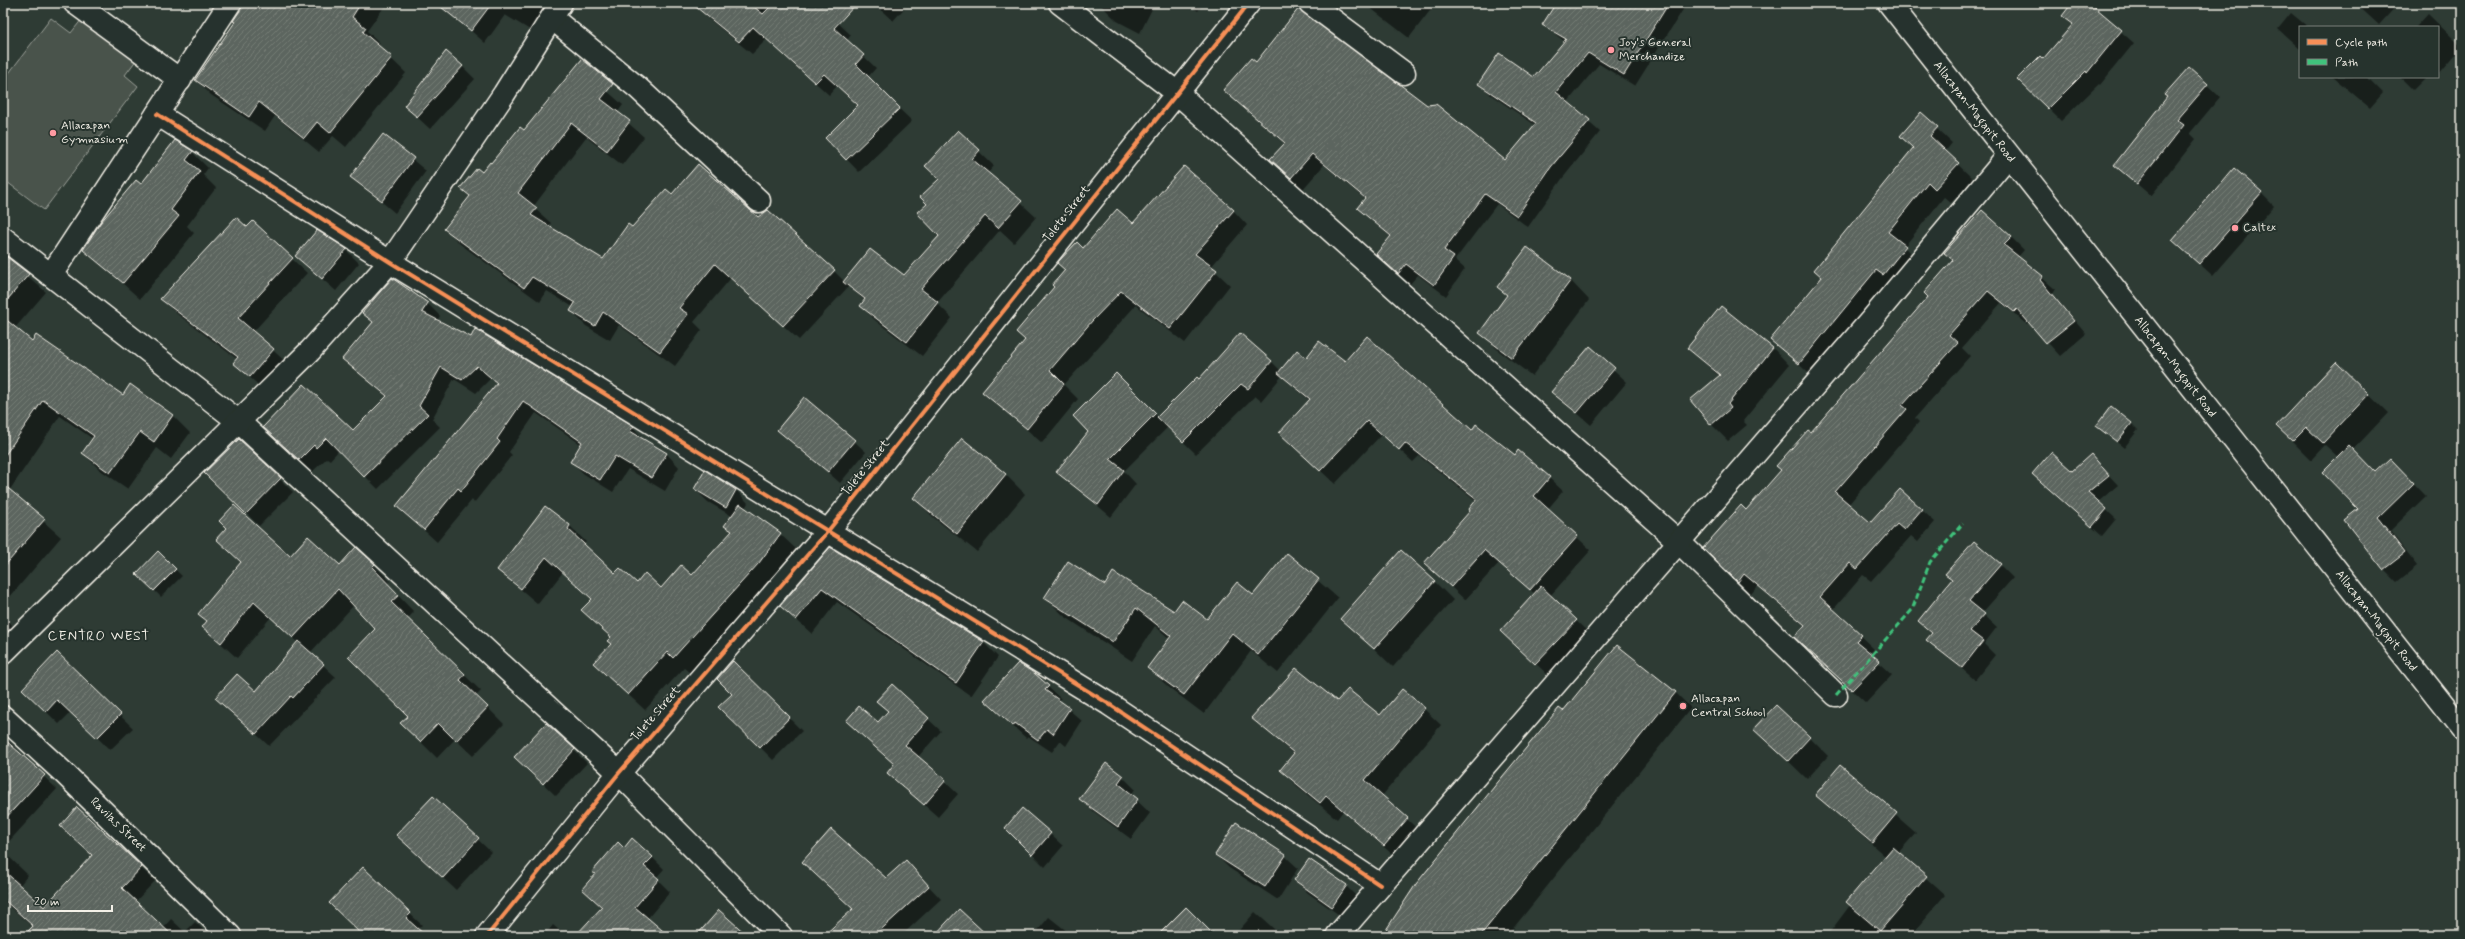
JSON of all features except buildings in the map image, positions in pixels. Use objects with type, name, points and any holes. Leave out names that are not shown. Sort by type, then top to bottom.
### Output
[{"type":"main road","points":[[75,3],[180,80]]},
{"type":"main road","points":[[51,275],[230,3]]},
{"type":"main road","points":[[1060,3],[1176,92],[1678,541],[1836,694]]},
{"type":"main road","name":"Tolete Street","points":[[487,936],[533,876],[619,773],[828,531],[1176,92],[1249,3]]},
{"type":"main road","points":[[1310,3],[1404,73]]},
{"type":"main road","name":"Allacapan-Magapit Road","points":[[1889,3],[2008,156],[2462,729]]},
{"type":"main road","points":[[3,653],[310,351],[390,262],[557,11],[759,200]]},
{"type":"main road","points":[[157,114],[390,262],[1108,704],[1380,885]]},
{"type":"main road","points":[[1337,936],[1872,319],[2008,156]]},
{"type":"main road","points":[[3,238],[238,421],[619,773],[781,936]]},
{"type":"main road","name":"Ravilas Street","points":[[3,717],[65,774],[230,936]]},
{"type":"shaded area","name":"Allacapan Gymnasium","points":[[51,18],[71,33],[82,19],[137,59],[125,75],[138,86],[44,210],[3,179],[3,81]]},
{"type":"marked path","points":[[1836,695],[1912,610],[1930,562],[1963,523]]},
{"type":"cycle path","points":[[487,936],[619,773],[828,531],[1249,3]]},
{"type":"cycle path","points":[[157,114],[390,262],[1109,704],[1380,885]]},
{"type":"place","name":"Joy's General Merchandize","points":[[1611,50]]},
{"type":"place","name":"Allacapan Gymnasium","points":[[53,133]]},
{"type":"place","name":"Caltex","points":[[2235,228]]},
{"type":"place","name":"Allacapan Central School","points":[[1683,706]]},
{"type":"district","name":"CENTRO WEST","points":[[99,636]]}]
